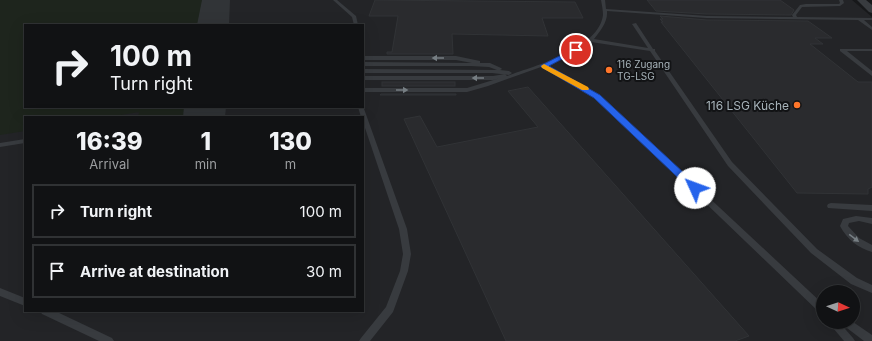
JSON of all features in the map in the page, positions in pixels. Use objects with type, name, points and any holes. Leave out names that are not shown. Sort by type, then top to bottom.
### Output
[{"type":"street","points":[[861,0],[872,10]]},
{"type":"lane","points":[[335,0],[354,17],[356,24]]},
{"type":"lane","points":[[364,90],[467,90],[485,86],[543,66],[562,58],[590,40],[605,18],[603,0]]},
{"type":"lane","points":[[799,0],[806,5]]},
{"type":"lane","points":[[795,18],[794,15],[800,6],[840,5],[842,3],[841,0]]},
{"type":"lane","points":[[605,10],[707,17],[872,19]]},
{"type":"lane","points":[[858,18],[872,29]]},
{"type":"lane","points":[[634,24],[730,164],[814,251],[854,281],[872,289]]},
{"type":"lane","points":[[590,40],[653,50]]},
{"type":"lane","points":[[872,50],[842,50],[872,74]]},
{"type":"lane","points":[[364,58],[468,59],[490,65],[505,72]]},
{"type":"lane","points":[[364,64],[490,65]]},
{"type":"lane","points":[[543,66],[597,96],[816,302]]},
{"type":"lane","points":[[364,71],[492,71],[517,74]]},
{"type":"lane","points":[[364,78],[493,78],[517,74]]},
{"type":"lane","points":[[361,108],[404,234],[407,254],[404,271],[390,308],[364,341]]},
{"type":"lane","points":[[0,145],[24,141]]},
{"type":"lane","points":[[832,206],[872,208]]},
{"type":"lane","points":[[871,249],[855,240],[847,233],[844,226],[846,221],[852,218],[872,221]]},
{"type":"lane","points":[[0,292],[24,302]]},
{"type":"lane","points":[[47,312],[110,341]]},
{"type":"lane","points":[[840,329],[850,341]]},
{"type":"lane","points":[[856,329],[872,341]]},
{"type":"shaded area","points":[[0,0],[852,0],[872,17],[872,341],[0,341]]},
{"type":"shaded area","points":[[0,0],[203,0],[199,24],[24,24],[24,108],[186,108],[185,116],[138,116],[139,112],[116,116],[24,116],[24,131],[0,135]]},
{"type":"building","points":[[375,0],[575,2],[583,18],[542,18],[548,36],[452,34],[453,54],[387,54],[387,52],[392,52],[398,16],[369,16]]},
{"type":"building","points":[[647,0],[780,0],[794,10],[791,15],[707,14],[656,11]]},
{"type":"building","name":"116 LSG Küche","points":[[660,16],[707,20],[808,21],[832,38],[815,38],[823,44],[810,44],[858,82],[872,82],[872,187],[868,189],[868,194],[797,193],[661,22],[663,22],[660,19],[663,19]]},
{"type":"building","points":[[382,82],[455,82],[455,86],[382,86]]},
{"type":"building","points":[[528,87],[749,336],[735,341],[506,341],[404,119],[420,116],[437,147],[538,127],[508,91]]},
{"type":"building","points":[[456,94],[456,95],[380,95]]},
{"type":"taxiway","points":[[213,24],[216,0]]},
{"type":"taxiway","points":[[204,116],[205,108]]},
{"type":"slow traffic","points":[[544,66],[585,89]]},
{"type":"place","name":"116 Zugang TG-LSG","points":[[609,70]]},
{"type":"place","name":"116 LSG Küche","points":[[797,105]]},
{"type":"route","points":[[576,50],[543,66],[597,96],[695,188]]}]
